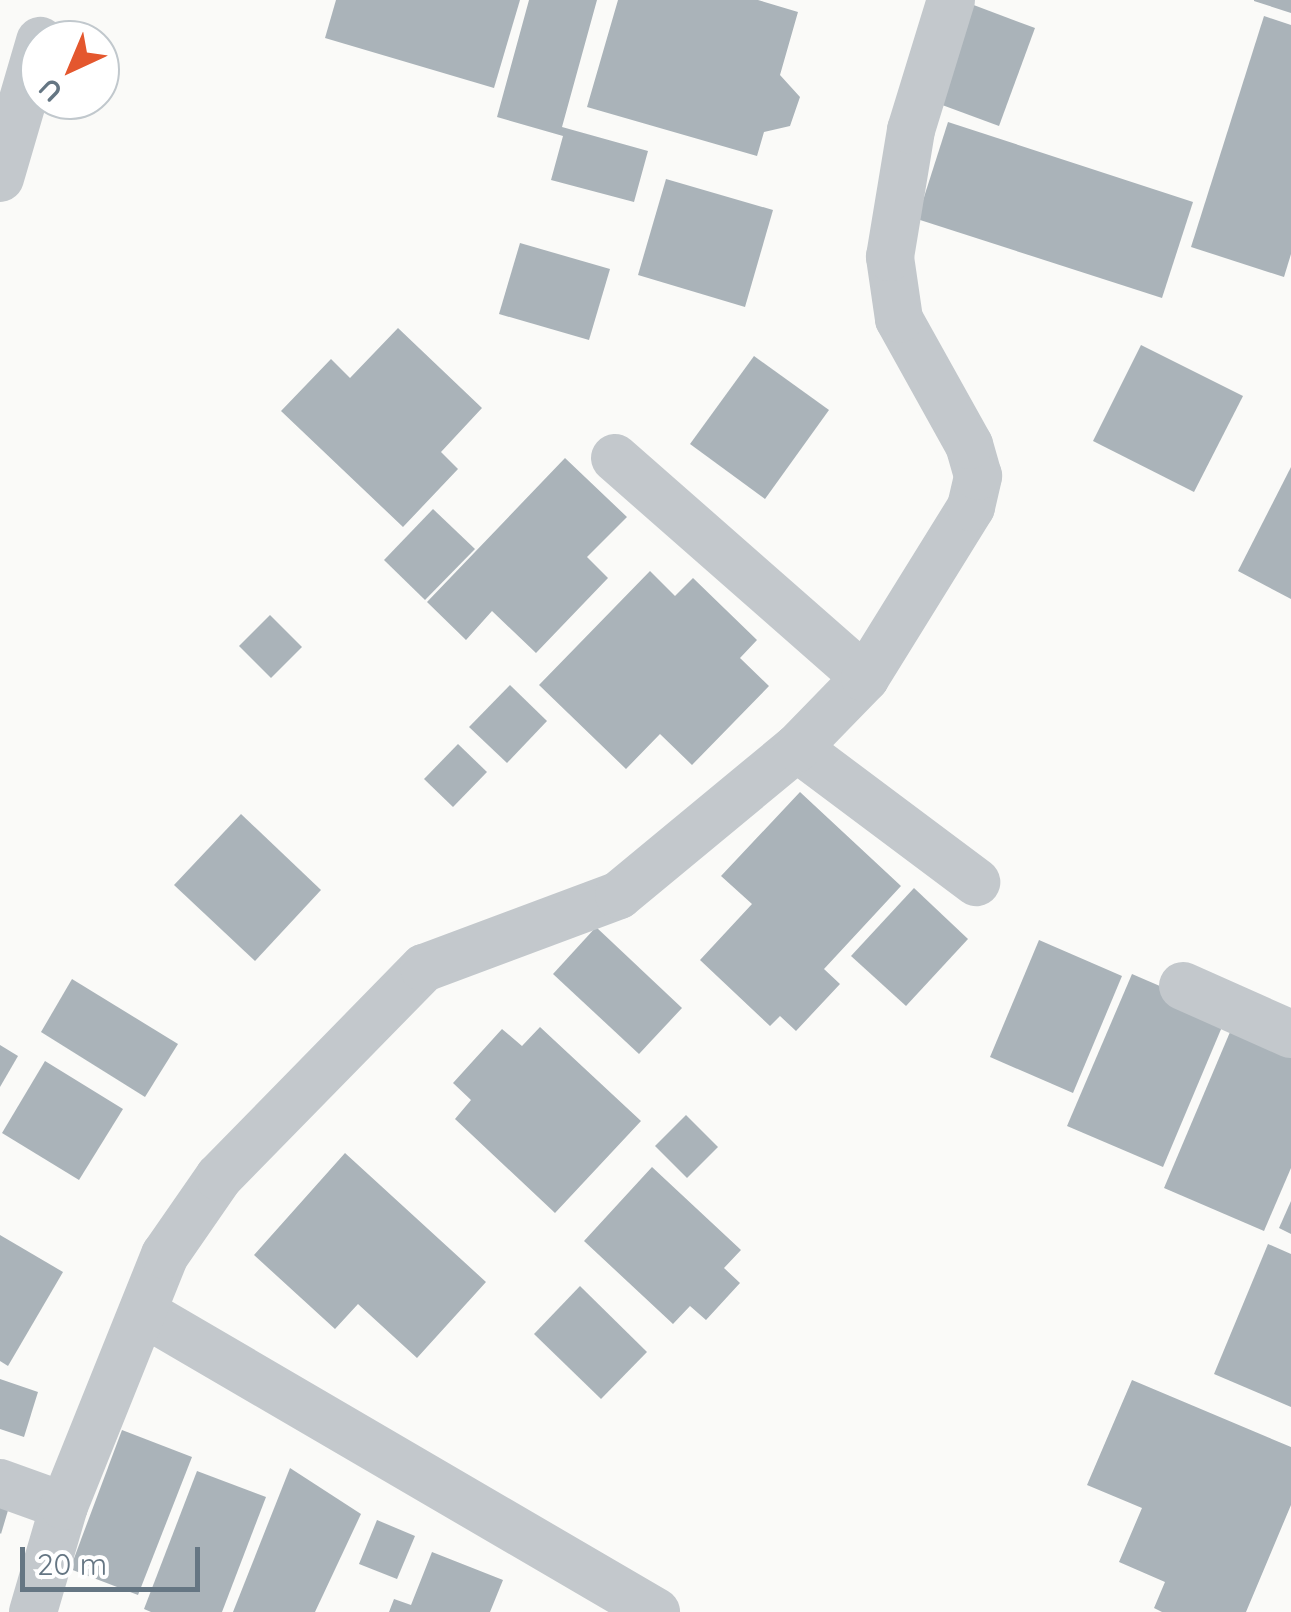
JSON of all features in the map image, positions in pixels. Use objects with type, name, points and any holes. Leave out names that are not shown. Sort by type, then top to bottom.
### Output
[{"type":"street","points":[[33,1612],[64,1506],[165,1254],[220,1177],[424,968],[619,895],[798,748],[865,678],[970,507],[978,476],[947,396],[900,319],[890,257],[912,130],[952,0]]},
{"type":"street","points":[[0,178],[20,110]]},
{"type":"street","points":[[615,458],[865,678]]},
{"type":"street","points":[[798,748],[976,882]]},
{"type":"street","points":[[1183,986],[1291,1034]]},
{"type":"street","points":[[144,1313],[656,1612]]},
{"type":"street","points":[[0,1483],[64,1506]]},
{"type":"building","points":[[336,0],[520,0],[494,88],[325,38]]},
{"type":"building","points":[[529,0],[597,0],[562,127],[648,151],[634,202],[551,180],[563,136],[497,117]]},
{"type":"building","points":[[618,0],[758,0],[798,12],[780,75],[800,97],[790,126],[764,132],[757,156],[587,107]]},
{"type":"building","points":[[1291,0],[1291,13],[1254,1]]},
{"type":"building","points":[[971,4],[1035,28],[999,126],[934,102]]},
{"type":"building","points":[[1264,16],[1291,25],[1291,254],[1284,277],[1191,247]]},
{"type":"building","points":[[948,122],[1193,202],[1162,298],[917,219]]},
{"type":"building","points":[[666,179],[773,210],[745,307],[638,275]]},
{"type":"building","points":[[520,243],[610,269],[589,340],[499,314]]},
{"type":"building","points":[[398,328],[482,408],[441,452],[458,469],[403,527],[281,411],[331,359],[350,378]]},
{"type":"building","points":[[1141,345],[1243,396],[1194,492],[1093,441]]},
{"type":"building","points":[[754,356],[829,410],[765,499],[690,444]]},
{"type":"building","points":[[565,458],[627,517],[587,557],[608,578],[536,653],[492,611],[466,640],[427,602]]},
{"type":"building","points":[[1291,467],[1291,599],[1238,571]]},
{"type":"building","points":[[433,509],[475,549],[425,600],[384,560]]},
{"type":"building","points":[[650,571],[675,596],[693,578],[757,640],[740,658],[769,686],[692,765],[660,734],[626,769],[539,685]]},
{"type":"building","points":[[270,615],[302,647],[271,678],[239,646]]},
{"type":"building","points":[[510,685],[547,721],[507,763],[469,727]]},
{"type":"building","points":[[458,744],[487,772],[453,807],[424,779]]},
{"type":"building","points":[[800,792],[901,886],[824,969],[840,984],[796,1031],[780,1016],[770,1026],[700,960],[752,904],[721,876]]},
{"type":"building","points":[[241,814],[321,890],[255,961],[174,885]]},
{"type":"building","points":[[914,888],[968,939],[906,1006],[851,956]]},
{"type":"building","points":[[596,927],[682,1008],[639,1054],[553,974]]},
{"type":"building","points":[[1039,940],[1122,976],[1073,1093],[990,1057]]},
{"type":"building","points":[[1132,974],[1227,1015],[1163,1167],[1067,1126]]},
{"type":"building","points":[[72,979],[178,1044],[145,1097],[41,1032]]},
{"type":"building","points":[[1233,1025],[1291,1049],[1291,1168],[1264,1231],[1164,1188]]},
{"type":"building","points":[[540,1027],[641,1121],[555,1213],[455,1119],[471,1100],[453,1083],[502,1029],[522,1046]]},
{"type":"building","points":[[0,1045],[18,1056],[0,1087]]},
{"type":"building","points":[[45,1061],[123,1109],[79,1180],[2,1133]]},
{"type":"building","points":[[686,1115],[718,1147],[687,1178],[655,1146]]},
{"type":"building","points":[[345,1153],[486,1282],[417,1358],[358,1304],[335,1329],[254,1255]]},
{"type":"building","points":[[652,1167],[741,1250],[724,1268],[740,1283],[706,1320],[690,1306],[673,1324],[584,1241]]},
{"type":"building","points":[[1291,1201],[1291,1234],[1279,1228]]},
{"type":"building","points":[[0,1235],[63,1272],[8,1366],[0,1361]]},
{"type":"building","points":[[1268,1244],[1291,1254],[1291,1407],[1214,1374]]},
{"type":"building","points":[[580,1286],[647,1352],[601,1399],[534,1334]]},
{"type":"building","points":[[0,1379],[38,1392],[24,1437],[0,1429]]},
{"type":"building","points":[[1132,1380],[1291,1447],[1291,1505],[1246,1612],[1162,1612],[1154,1608],[1165,1582],[1119,1562],[1142,1508],[1087,1485]]},
{"type":"building","points":[[122,1430],[192,1457],[138,1595],[70,1569]]},
{"type":"building","points":[[290,1468],[361,1514],[315,1612],[233,1612]]},
{"type":"building","points":[[197,1471],[266,1497],[222,1612],[151,1612],[144,1609]]},
{"type":"building","points":[[0,1504],[9,1507],[1,1534],[0,1533]]},
{"type":"building","points":[[377,1520],[415,1536],[397,1579],[359,1564]]},
{"type":"building","points":[[432,1552],[503,1580],[490,1612],[389,1612],[394,1599],[411,1605]]}]
